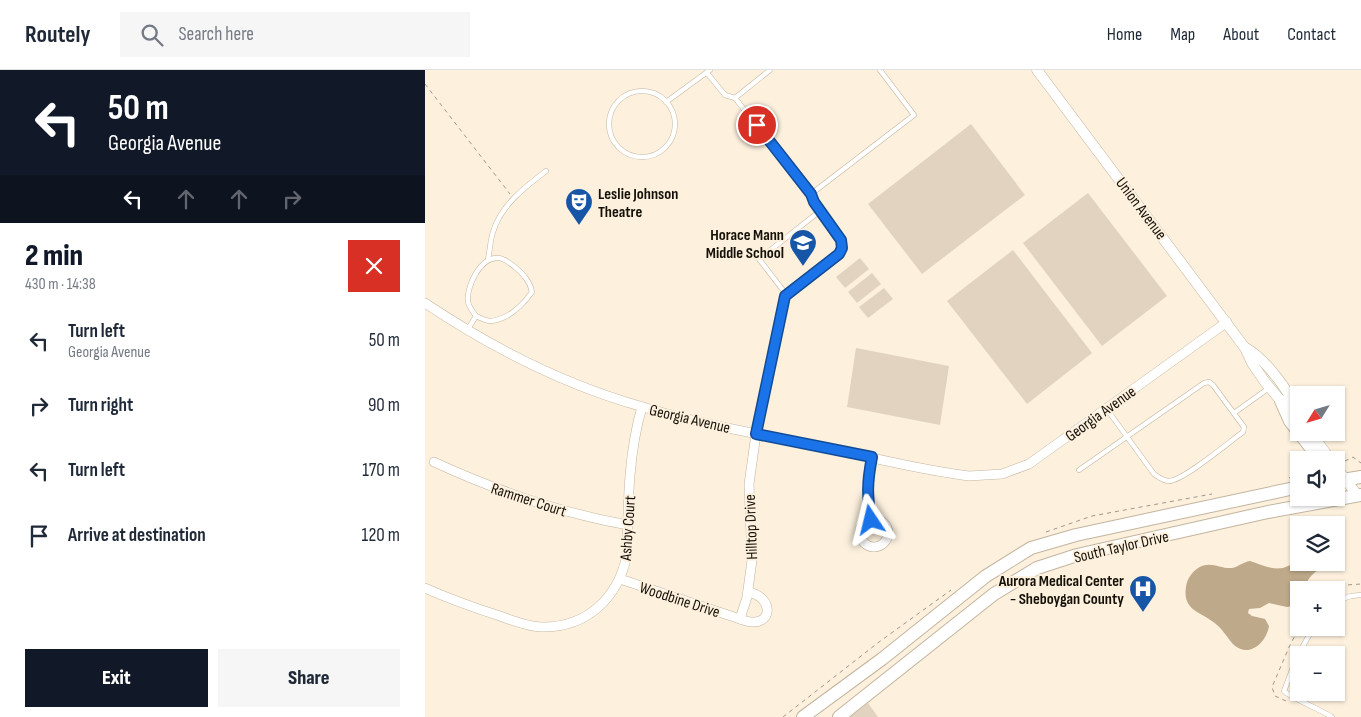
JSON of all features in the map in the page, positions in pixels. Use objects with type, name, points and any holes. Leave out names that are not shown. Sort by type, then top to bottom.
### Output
[{"type":"main road","points":[[1281,401],[1290,421],[1312,451]]},
{"type":"main road","points":[[1345,479],[1361,477]]},
{"type":"main road","name":"South Taylor Drive","points":[[803,717],[882,659],[986,576],[1031,548],[1076,535],[1290,489]]},
{"type":"main road","name":"South Taylor Drive","points":[[839,717],[994,594],[1037,568],[1077,555],[1240,518],[1360,497]]},
{"type":"street","name":"Union Avenue","points":[[1037,70],[1227,322],[1269,388],[1290,411]]},
{"type":"street","name":"Georgia Avenue","points":[[425,303],[468,331],[550,373],[605,395],[642,407],[756,434],[955,474],[984,476],[1002,474],[1029,464],[1227,322]]},
{"type":"street","name":"Union Avenue","points":[[1245,348],[1261,359],[1290,397]]},
{"type":"street","name":"Ashby Court","points":[[425,588],[472,607],[530,625],[552,626],[571,622],[588,615],[608,598],[620,579],[627,555],[632,459],[642,407]]},
{"type":"street","name":"Hilltop Drive","points":[[740,619],[751,579],[753,546],[749,484],[756,434]]},
{"type":"street","points":[[871,520],[867,481],[872,457]]},
{"type":"street","name":"Rammer Court","points":[[434,462],[476,482],[542,505],[628,525]]},
{"type":"street","points":[[1345,484],[1360,497]]},
{"type":"street","name":"Woodbine Drive","points":[[620,579],[740,619]]},
{"type":"street","points":[[740,619],[753,623],[758,622],[764,619],[767,613],[767,604],[762,597],[748,592]]},
{"type":"lane","points":[[735,98],[770,70]]},
{"type":"lane","points":[[811,194],[914,115],[880,70]]},
{"type":"lane","points":[[666,102],[709,71],[725,94],[735,98],[811,194],[814,202],[841,240],[839,254],[786,294],[781,306],[756,434]]},
{"type":"lane","points":[[647,91],[657,95],[666,102],[672,111],[675,121],[674,132],[663,150],[654,155],[639,157],[623,152],[611,135],[609,124],[611,113],[616,103],[625,96],[635,92],[647,91]]},
{"type":"lane","points":[[489,260],[493,232],[513,199],[517,193],[546,171]]},
{"type":"lane","points":[[786,294],[759,258],[820,211]]},
{"type":"lane","points":[[499,258],[509,262],[522,273],[531,285],[532,292],[523,305],[508,316],[489,321],[476,316],[468,304],[469,285],[478,270],[489,260],[499,258]]},
{"type":"lane","points":[[468,331],[476,316]]},
{"type":"lane","points":[[1079,470],[1127,436],[1204,383],[1209,382],[1213,385],[1244,427],[1243,432],[1179,478],[1168,481],[1154,474],[1127,436],[1106,408]]},
{"type":"lane","points":[[1234,413],[1269,388]]},
{"type":"lane","points":[[1345,598],[1361,595]]},
{"type":"lane","points":[[1309,636],[1297,657],[1284,691],[1288,695],[1312,705],[1332,717]]},
{"type":"path","points":[[425,84],[513,199]]},
{"type":"path","points":[[1345,462],[1353,457],[1361,463]]},
{"type":"path","points":[[1345,586],[1361,584]]},
{"type":"shaded area","points":[[971,124],[1025,195],[922,274],[868,204]]},
{"type":"shaded area","points":[[1088,193],[1167,296],[1102,346],[1023,243]]},
{"type":"shaded area","points":[[1013,250],[1092,353],[1027,404],[947,301]]},
{"type":"shaded area","points":[[860,258],[869,269],[845,288],[836,277]]},
{"type":"shaded area","points":[[872,273],[881,284],[857,303],[848,292]]},
{"type":"shaded area","points":[[884,288],[893,299],[868,318],[859,307]]},
{"type":"shaded area","points":[[856,348],[949,366],[940,425],[847,407]]},
{"type":"shaded area","points":[[1250,561],[1275,568],[1290,564],[1290,571],[1318,571],[1308,581],[1290,581],[1290,606],[1269,603],[1260,608],[1249,609],[1248,613],[1265,619],[1269,626],[1265,637],[1252,649],[1240,649],[1234,645],[1217,625],[1190,607],[1187,602],[1187,581],[1202,566],[1211,565],[1232,568]]},
{"type":"shaded area","points":[[868,703],[878,717],[850,717]]},
{"type":"place","name":"Leslie Johnson Theatre","points":[[579,226]]},
{"type":"place","name":"Horace Mann Middle School","points":[[803,267]]},
{"type":"place","name":"Aurora Medical Center - Sheboygan County","points":[[1143,613]]},
{"type":"route","points":[[757,125],[811,194],[814,202],[841,240],[843,246],[839,254],[785,296],[781,306],[756,434],[872,457],[867,481],[871,520]]}]
